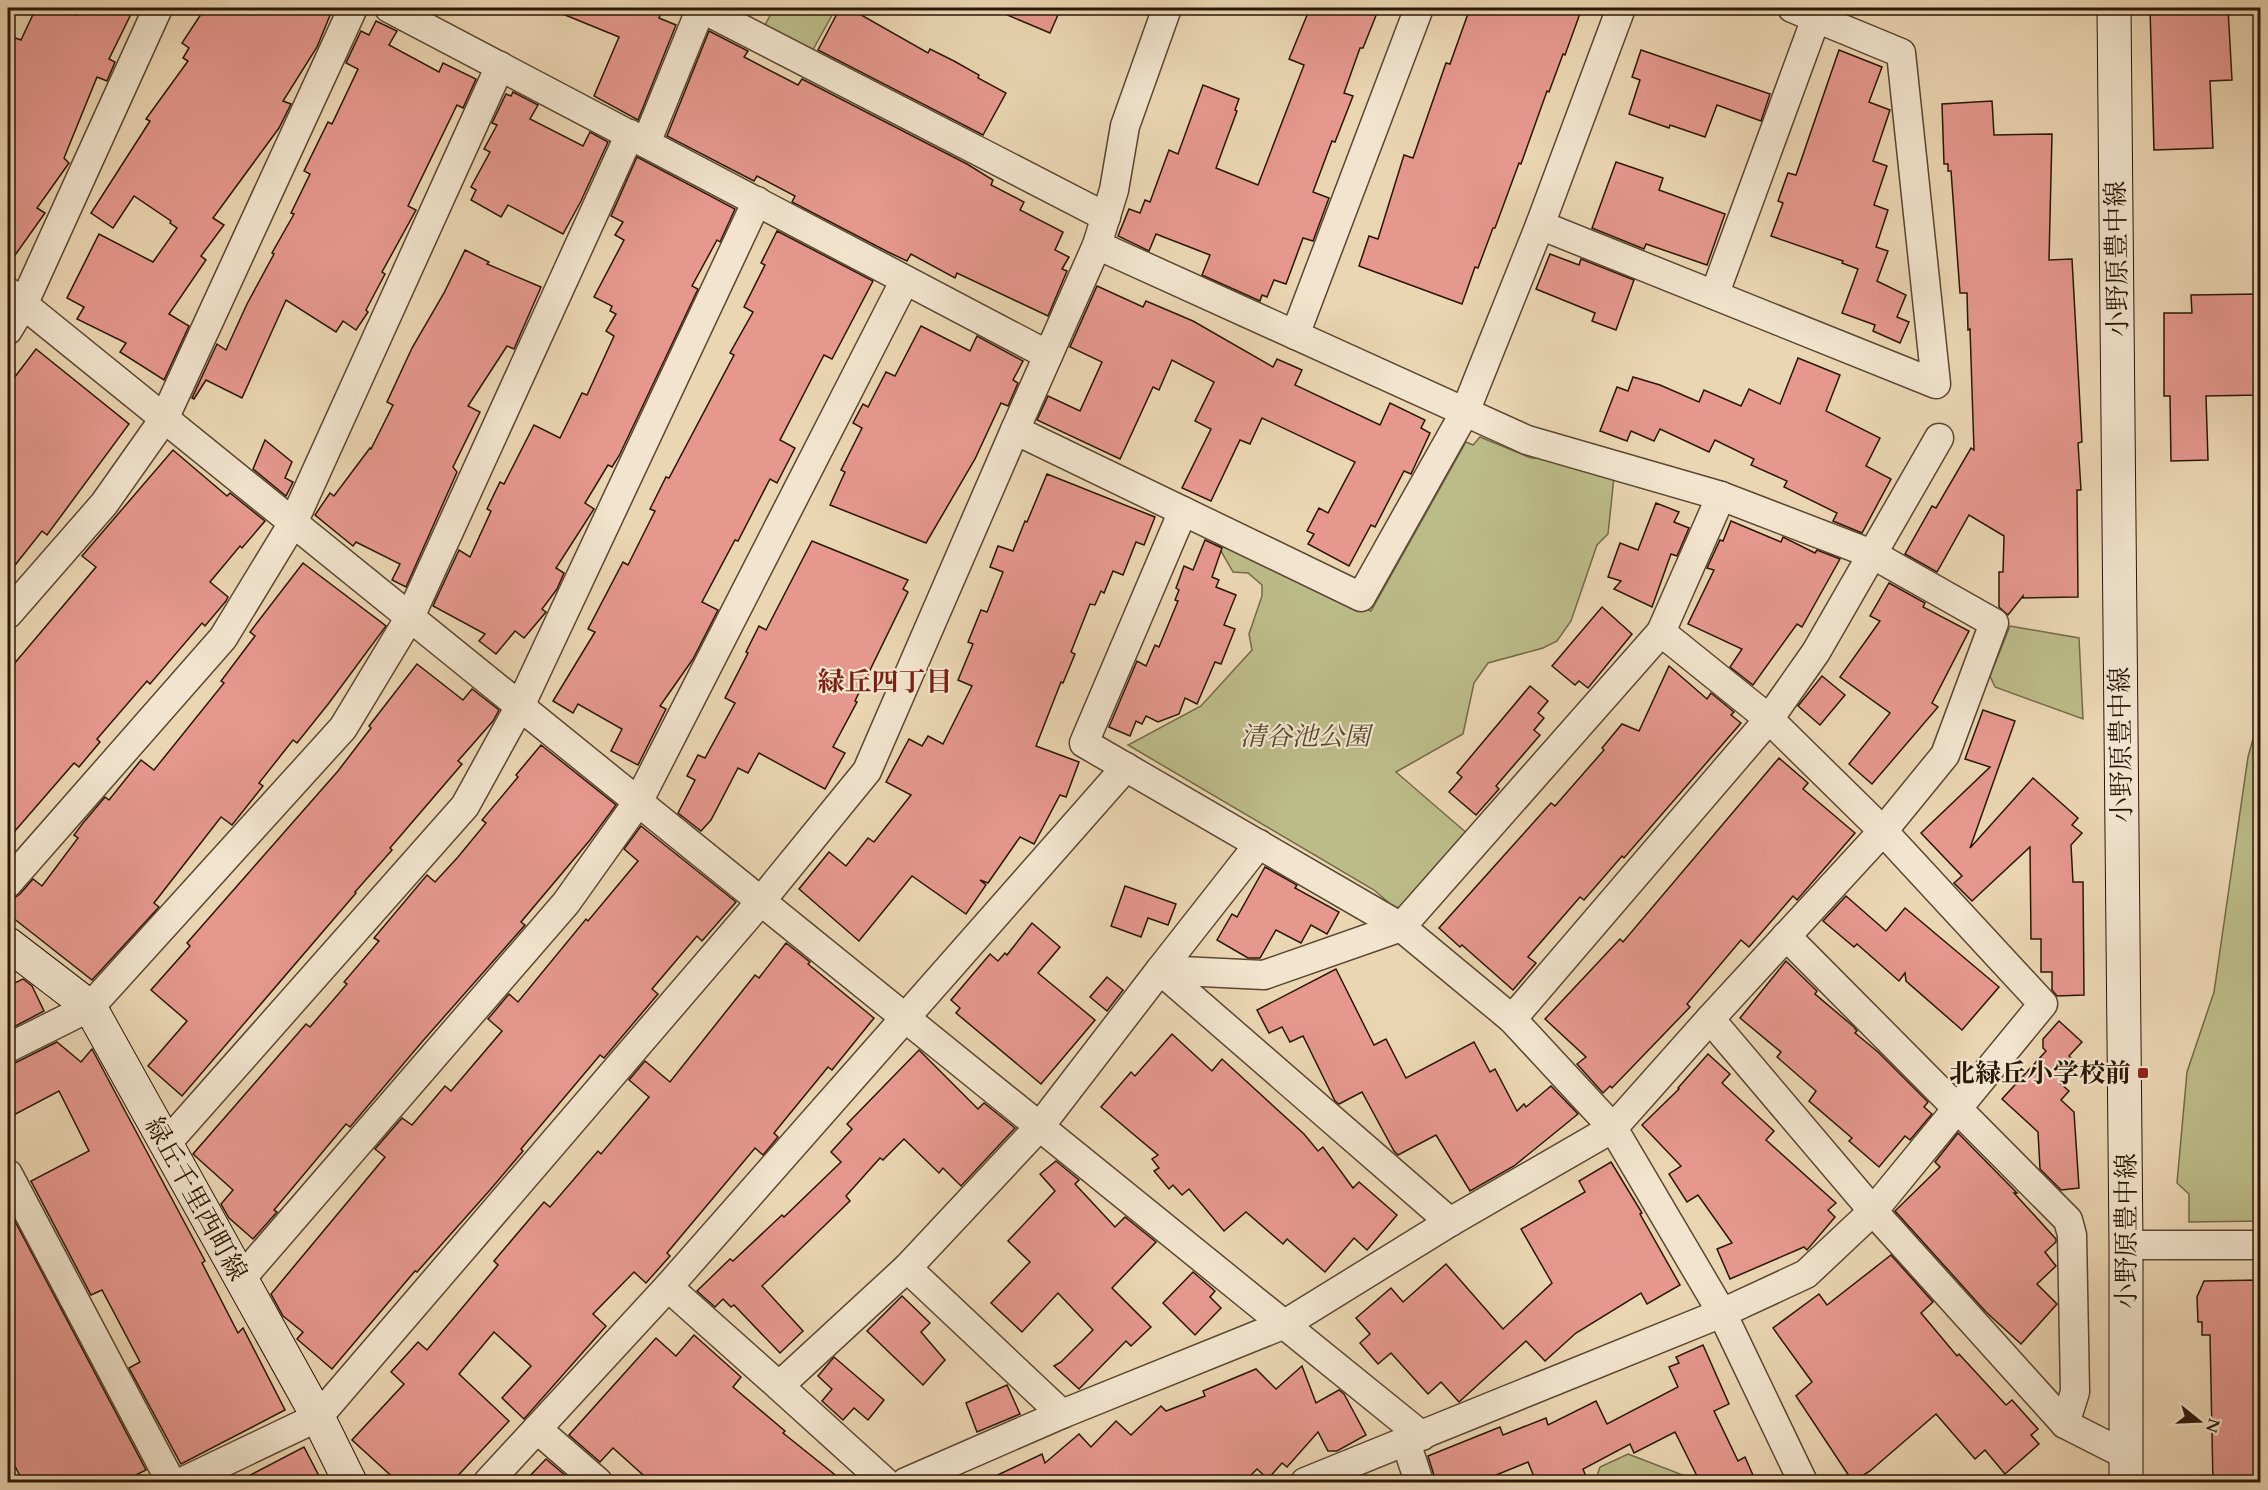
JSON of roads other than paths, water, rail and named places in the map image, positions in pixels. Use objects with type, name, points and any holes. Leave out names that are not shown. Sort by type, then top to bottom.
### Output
[{"type":"street","points":[[8,330],[15,299],[158,8]]},
{"type":"street","points":[[8,614],[104,504],[164,419],[353,8]]},
{"type":"street","points":[[389,8],[1048,355]]},
{"type":"street","points":[[8,1048],[90,1007],[343,728],[410,617],[701,8],[1106,217]]},
{"type":"street","points":[[182,1482],[318,1417],[761,901],[867,771],[1097,245],[1114,190],[1125,126],[1167,8]]},
{"type":"street","points":[[1295,335],[1419,8]]},
{"type":"street","points":[[1015,430],[1361,597],[1465,412],[1540,225],[1621,8]]},
{"type":"street","name":"小野原豊中線","points":[[2114,8],[2126,1245],[2126,1469]]},
{"type":"street","points":[[1540,225],[1715,293],[1936,384],[1901,53],[1804,13],[1715,293]]},
{"type":"street","points":[[8,883],[223,638],[293,523],[500,66]]},
{"type":"street","points":[[166,1144],[465,806],[519,706],[757,201]]},
{"type":"street","points":[[906,1482],[1062,1414],[1285,1324],[1450,1222],[1614,1128],[1882,831],[1945,755],[1994,623],[1872,554],[1721,496],[1527,440],[1097,245]]},
{"type":"street","points":[[240,1280],[566,903],[638,802],[905,280]]},
{"type":"street","points":[[15,299],[1285,1324],[1414,1439],[1419,1482]]},
{"type":"street","points":[[1512,1019],[1769,719],[1816,652],[1939,438]]},
{"type":"street","points":[[1160,970],[1264,975],[1401,927],[1661,633],[1721,496]]},
{"type":"street","points":[[1183,511],[1084,743],[1401,927],[1512,1019],[1614,1128],[1722,1313],[1803,1482]]},
{"type":"street","points":[[1305,1482],[1722,1313],[1806,1274],[1873,1211],[2043,1004],[1882,831],[1769,719],[1661,633]]},
{"type":"street","points":[[488,1482],[668,1287],[1126,767]]},
{"type":"street","points":[[779,1386],[908,1268],[1040,1126],[1258,844]]},
{"type":"street","points":[[1786,936],[2068,1220],[2072,1235],[2075,1392],[2065,1424]]},
{"type":"street","name":"緑丘千里西町線","points":[[8,944],[90,1007],[318,1417],[350,1482]]},
{"type":"street","points":[[1160,970],[1450,1222]]},
{"type":"street","points":[[1710,1019],[1873,1211],[2065,1424],[2126,1469]]},
{"type":"street","points":[[8,1174],[171,1482]]},
{"type":"street","points":[[2126,1245],[2260,1245]]},
{"type":"street","points":[[908,1268],[1062,1414]]},
{"type":"street","points":[[668,1287],[885,1482]]},
{"type":"street","points":[[537,1429],[598,1482]]},
{"type":"place","name":"北緑丘小学校前","points":[[2143,1073]]},
{"type":"district","name":"緑丘四丁目","points":[[885,682]]},
{"type":"park label","name":"清谷池公園","points":[[1305,736]]}]
